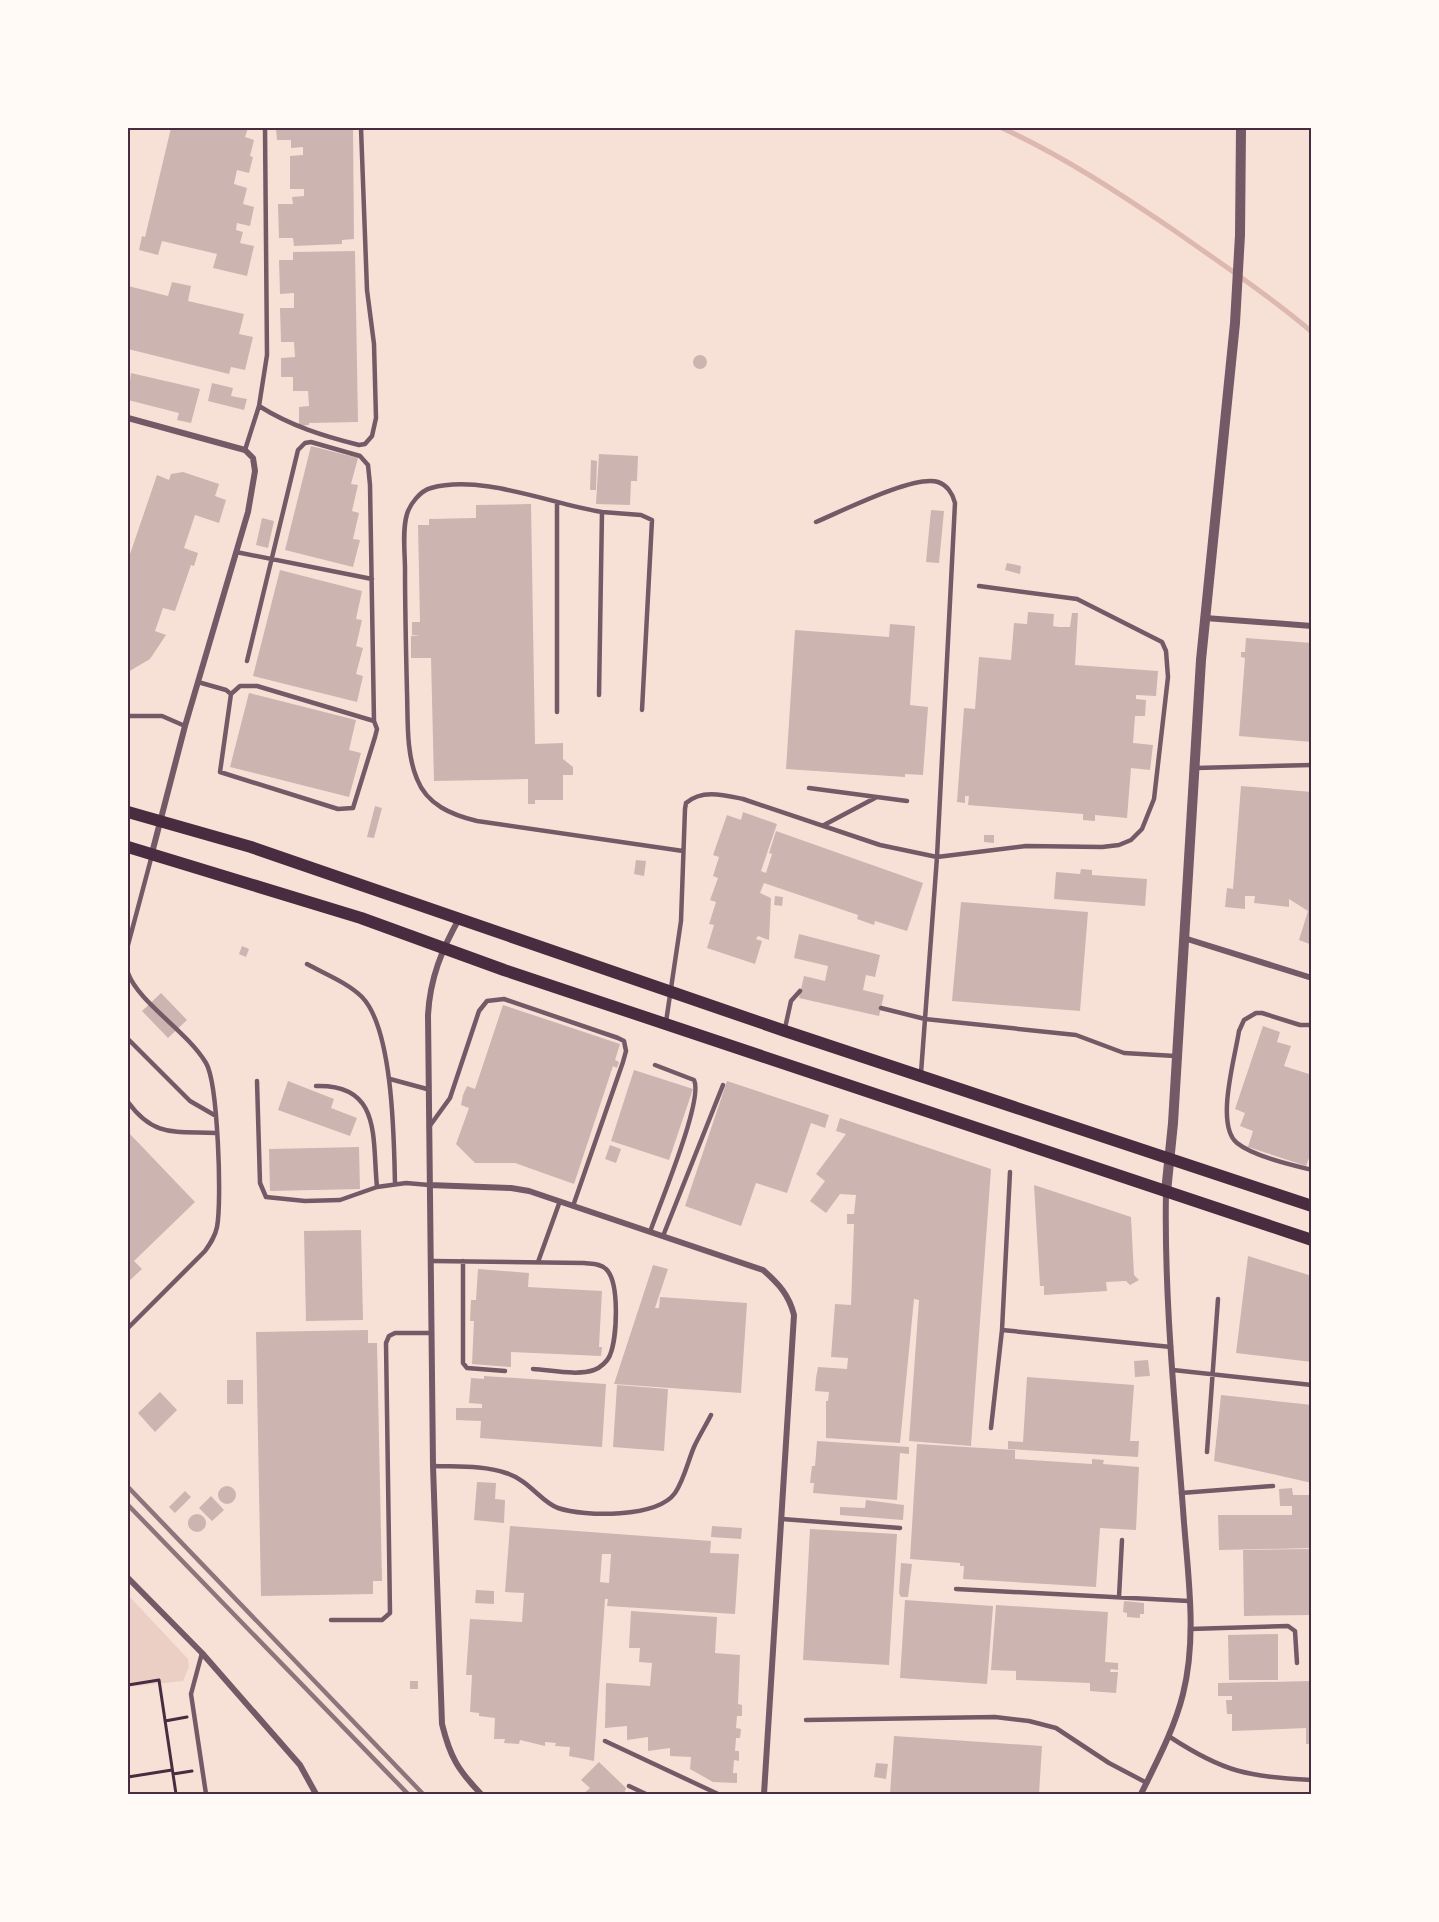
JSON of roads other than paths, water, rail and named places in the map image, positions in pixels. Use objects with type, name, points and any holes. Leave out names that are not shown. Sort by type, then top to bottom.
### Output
[{"type":"main road","points":[[128,812],[251,847],[460,917],[785,1031],[1311,1206]]},
{"type":"main road","points":[[128,847],[299,898],[444,946],[504,970],[666,1022],[1311,1240]]},
{"type":"street","points":[[1141,1794],[1170,1737],[1183,1694],[1189,1660],[1189,1601],[1166,1260],[1166,1192],[1170,1159],[1204,618],[1235,322],[1240,235],[1240,128]]},
{"type":"street","points":[[128,418],[245,450],[252,458],[255,471],[248,512],[185,726],[152,853]]},
{"type":"street","points":[[1204,618],[1311,626]]},
{"type":"street","points":[[460,917],[444,946],[430,993],[427,1089],[432,1261],[433,1466],[442,1724],[452,1758],[460,1772],[481,1794]]},
{"type":"street","points":[[1184,938],[1311,978]]},
{"type":"street","points":[[429,1185],[512,1188],[560,1201],[763,1270],[784,1290],[794,1315],[764,1794]]},
{"type":"street","points":[[128,1578],[202,1653],[300,1765],[316,1794]]},
{"type":"lane","points":[[245,450],[259,406],[267,354],[265,128]]},
{"type":"lane","points":[[259,406],[293,425],[319,435],[359,445],[365,444],[372,436],[376,418],[374,344],[367,290],[361,128]]},
{"type":"lane","points":[[247,661],[298,450],[305,443],[320,444],[360,456],[368,465],[374,721],[377,729],[357,802],[348,810],[338,809],[220,772],[231,694],[240,686],[257,686],[374,721]]},
{"type":"lane","points":[[816,522],[918,481],[938,482],[948,488],[954,498],[956,513],[937,857],[921,1076]]},
{"type":"lane","points":[[642,710],[652,520],[641,515],[602,512],[558,503],[521,492],[462,486],[430,488],[420,494],[407,513],[405,597],[409,738],[417,779],[435,804],[461,817],[530,830],[683,851]]},
{"type":"lane","points":[[557,712],[558,503]]},
{"type":"lane","points":[[599,695],[602,512]]},
{"type":"lane","points":[[236,552],[372,579]]},
{"type":"lane","points":[[666,1022],[681,921],[686,803],[696,796],[707,794],[743,799],[880,845],[937,857],[1026,846],[1102,848],[1131,840],[1142,829],[1154,799],[1160,765],[1168,661],[1162,642],[1092,604],[1077,599],[979,586]]},
{"type":"lane","points":[[198,682],[226,690],[231,694]]},
{"type":"lane","points":[[128,716],[162,716],[185,726]]},
{"type":"lane","points":[[1193,768],[1311,765]]},
{"type":"lane","points":[[809,788],[908,801]]},
{"type":"lane","points":[[824,825],[875,798]]},
{"type":"lane","points":[[128,945],[152,853]]},
{"type":"lane","points":[[307,964],[361,996],[371,1008],[390,1079],[395,1184]]},
{"type":"lane","points":[[128,973],[141,993],[181,1032],[206,1063],[213,1086],[216,1116],[219,1206],[213,1240],[128,1328]]},
{"type":"lane","points":[[785,1031],[791,1001],[800,991]]},
{"type":"lane","points":[[428,1129],[450,1098],[479,1011],[487,1000],[504,999],[624,1041],[623,1062],[573,1206]]},
{"type":"lane","points":[[881,1008],[925,1019],[1076,1035],[1124,1053],[1176,1056]]},
{"type":"lane","points":[[1311,1025],[1300,1025],[1262,1013],[1256,1013],[1244,1020],[1239,1032],[1225,1118],[1230,1135],[1246,1149],[1311,1170]]},
{"type":"lane","points":[[128,1039],[184,1096],[216,1116]]},
{"type":"lane","points":[[650,1232],[697,1092],[694,1080],[656,1065]]},
{"type":"lane","points":[[390,1079],[427,1089]]},
{"type":"lane","points":[[257,1081],[260,1183],[266,1197],[294,1201],[340,1200],[377,1187],[395,1184],[429,1185]]},
{"type":"lane","points":[[663,1236],[723,1085]]},
{"type":"lane","points":[[316,1086],[345,1088],[354,1093],[368,1108],[377,1187]]},
{"type":"lane","points":[[128,1102],[146,1124],[158,1129],[216,1133]]},
{"type":"lane","points":[[991,1428],[1002,1330],[1010,1172]]},
{"type":"lane","points":[[538,1262],[560,1201]]},
{"type":"lane","points":[[432,1261],[584,1263],[600,1265],[607,1269],[615,1289],[616,1317],[610,1355],[602,1366],[587,1372],[533,1369]]},
{"type":"lane","points":[[463,1262],[463,1363],[467,1368],[505,1371]]},
{"type":"lane","points":[[1207,1452],[1218,1299]]},
{"type":"lane","points":[[1002,1330],[1171,1347]]},
{"type":"lane","points":[[331,1620],[381,1620],[390,1613],[386,1343],[389,1336],[395,1333],[432,1333]]},
{"type":"lane","points":[[1173,1370],[1311,1385]]},
{"type":"lane","points":[[433,1466],[486,1468],[503,1472],[530,1485],[556,1508],[592,1512],[652,1510],[665,1504],[676,1492],[696,1443],[711,1414]]},
{"type":"lane","points":[[1181,1493],[1273,1486]]},
{"type":"lane","points":[[782,1519],[900,1528]]},
{"type":"lane","points":[[1119,1598],[1122,1540]]},
{"type":"lane","points":[[956,1589],[1189,1601]]},
{"type":"lane","points":[[1190,1629],[1288,1626],[1294,1631],[1297,1662]]},
{"type":"lane","points":[[202,1653],[191,1694],[206,1794]]},
{"type":"lane","points":[[806,1720],[995,1717],[1029,1721],[1056,1728],[1109,1764],[1147,1783]]},
{"type":"lane","points":[[1170,1737],[1216,1765],[1245,1774],[1311,1779]]},
{"type":"lane","points":[[605,1741],[718,1794]]},
{"type":"lane","points":[[630,1786],[646,1794]]},
{"type":"waterway","points":[[1002,128],[1069,163],[1133,203],[1245,280],[1312,332]]},
{"type":"railway","points":[[128,1487],[423,1794]]},
{"type":"railway","points":[[128,1505],[408,1794]]}]
